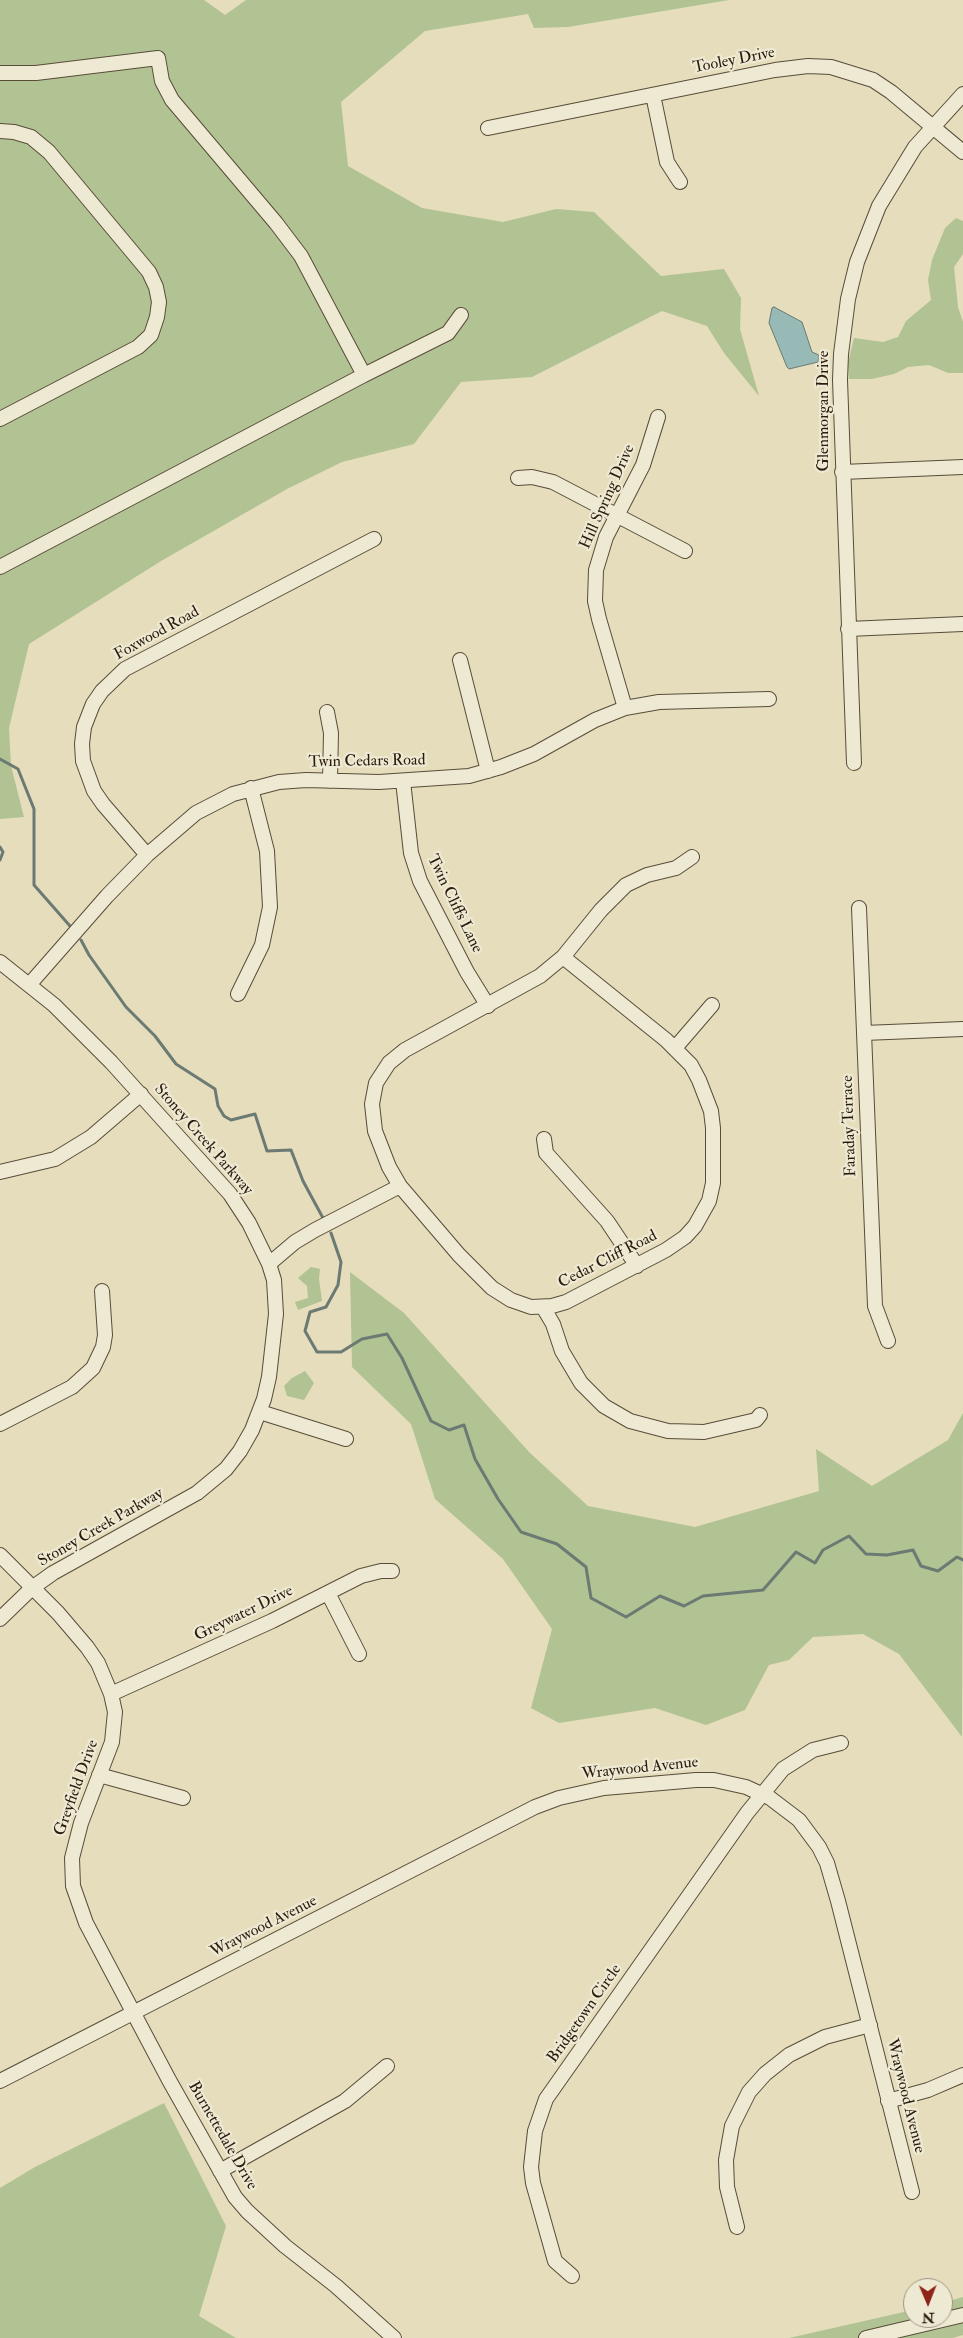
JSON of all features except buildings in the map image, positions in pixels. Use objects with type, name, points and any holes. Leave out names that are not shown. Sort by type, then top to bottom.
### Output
[{"type":"street","points":[[0,74],[36,73],[158,58],[162,81],[172,100],[276,223],[301,256],[364,375]]},
{"type":"street","name":"Tooley Drive","points":[[488,128],[775,70],[808,66],[831,67],[872,80],[963,152]]},
{"type":"street","name":"Glenmorgan Drive","points":[[854,763],[842,472],[841,354],[849,294],[856,264],[880,206],[901,169],[932,126],[963,94]]},
{"type":"street","points":[[653,95],[667,162],[680,182]]},
{"type":"street","points":[[0,131],[14,132],[30,137],[49,152],[148,272],[156,286],[159,302],[158,318],[150,335],[138,347],[0,420]]},
{"type":"street","points":[[0,567],[364,375],[448,333],[461,315]]},
{"type":"street","name":"Hill Spring Drive","points":[[625,708],[599,619],[595,582],[599,555],[606,537],[643,465],[658,417]]},
{"type":"street","points":[[842,472],[963,467]]},
{"type":"street","points":[[518,478],[532,477],[553,482],[685,552]]},
{"type":"street","name":"Foxwood Road","points":[[147,854],[103,804],[88,776],[82,744],[84,727],[102,690],[126,669],[374,539]]},
{"type":"street","points":[[848,629],[963,624]]},
{"type":"street","points":[[460,660],[488,771]]},
{"type":"street","name":"Twin Cedars Road","points":[[29,985],[107,896],[147,854],[196,813],[218,800],[250,788],[279,782],[403,781],[469,776],[534,754],[595,720],[625,708],[659,702],[769,699]]},
{"type":"street","points":[[327,712],[330,733],[330,781]]},
{"type":"street","name":"Twin Cliffs Lane","points":[[403,781],[411,853],[420,881],[463,964],[488,1006]]},
{"type":"street","points":[[238,994],[262,945],[270,907],[267,851],[250,788]]},
{"type":"street","name":"Cedar Cliff Road","points":[[563,957],[675,1048],[691,1066],[707,1098],[713,1128],[712,1184],[709,1201],[702,1216],[685,1237],[637,1266],[566,1302],[543,1307],[521,1304],[492,1288],[459,1255],[400,1186],[389,1168],[374,1131],[372,1104],[376,1083],[389,1063],[405,1050],[540,976],[563,957],[601,910],[626,885],[647,875],[676,868],[692,857]]},
{"type":"street","name":"Faraday Terrace","points":[[859,908],[875,1306],[888,1341]]},
{"type":"street","name":"Stoney Creek Parkway","points":[[0,962],[54,1005],[141,1094],[230,1194],[249,1223],[269,1264],[274,1280],[276,1314],[269,1377],[260,1412],[240,1451],[212,1482],[173,1507],[53,1573],[32,1588],[0,1619]]},
{"type":"street","points":[[675,1048],[712,1005]]},
{"type":"street","points":[[864,1033],[963,1029]]},
{"type":"street","points":[[0,1172],[58,1157],[90,1137],[141,1094]]},
{"type":"street","points":[[544,1139],[546,1153],[607,1221],[637,1266]]},
{"type":"street","points":[[269,1264],[295,1242],[315,1230],[400,1186]]},
{"type":"street","points":[[0,1424],[72,1387],[93,1368],[103,1348],[105,1335],[102,1291]]},
{"type":"street","points":[[543,1307],[553,1324],[564,1356],[581,1383],[604,1406],[624,1418],[650,1428],[688,1432],[724,1429],[756,1420],[760,1415]]},
{"type":"street","points":[[260,1412],[346,1439]]},
{"type":"street","name":"Greyfield Drive","points":[[0,1555],[58,1613],[87,1647],[98,1663],[111,1694],[114,1729],[112,1742],[75,1840],[71,1876],[86,1923],[135,2012]]},
{"type":"street","name":"Greywater Drive","points":[[111,1694],[218,1647],[372,1572],[392,1571]]},
{"type":"street","points":[[328,1593],[359,1654]]},
{"type":"street","name":"Bridgetown Circle","points":[[572,2276],[556,2262],[533,2183],[532,2148],[539,2115],[546,2099],[763,1794],[783,1769],[799,1757],[813,1750],[841,1743]]},
{"type":"street","points":[[99,1775],[183,1798]]},
{"type":"street","name":"Wraywood Avenue","points":[[0,2081],[517,1815],[559,1798],[604,1788],[696,1780],[729,1782],[763,1794],[785,1808],[799,1820],[820,1847],[826,1860],[912,2192]]},
{"type":"street","name":"Burnettedale Drive","points":[[135,2012],[235,2197],[247,2211],[394,2338]]},
{"type":"street","points":[[736,2227],[727,2187],[726,2160],[732,2126],[749,2092],[765,2074],[789,2054],[825,2037],[870,2025]]},
{"type":"street","points":[[220,2171],[345,2100],[387,2066]]},
{"type":"street","points":[[888,2100],[928,2090],[951,2082],[963,2075]]},
{"type":"street","points":[[866,2338],[963,2315]]},
{"type":"green space","points":[[0,0],[204,0],[225,15],[246,0],[729,0],[568,27],[534,28],[528,14],[425,31],[341,102],[348,166],[422,208],[503,222],[556,209],[594,212],[661,276],[724,269],[741,298],[740,329],[759,396],[724,353],[707,326],[662,311],[532,377],[461,382],[414,444],[342,462],[287,489],[161,561],[29,644],[9,728],[11,766],[24,817],[0,819]]},
{"type":"green space","points":[[956,218],[963,221],[963,254],[954,267],[958,307],[963,322],[963,373],[948,373],[929,365],[908,367],[894,374],[872,379],[849,379],[848,363],[854,338],[883,342],[898,337],[906,321],[931,300],[928,280],[932,260],[945,228]]},
{"type":"green space","points":[[311,1267],[320,1269],[319,1279],[322,1301],[298,1310],[295,1302],[308,1298],[307,1286],[298,1278]]},
{"type":"green space","points":[[350,1272],[404,1313],[530,1453],[588,1506],[695,1527],[819,1491],[816,1449],[872,1486],[948,1440],[963,1413],[962,1737],[899,1654],[863,1634],[813,1637],[789,1660],[769,1665],[745,1710],[706,1725],[655,1708],[559,1723],[531,1708],[552,1629],[503,1559],[435,1499],[411,1424],[352,1367]]},
{"type":"green space","points":[[305,1371],[314,1383],[304,1400],[287,1396],[284,1386],[292,1378]]},
{"type":"green space","points":[[164,2103],[226,2226],[199,2316],[236,2338],[0,2338],[0,2188],[35,2167]]},
{"type":"green space","points":[[963,2297],[963,2335],[953,2338],[789,2338],[903,2312],[903,2328],[953,2328],[953,2300]]},
{"type":"water","points":[[774,307],[802,322],[812,352],[819,355],[818,362],[789,369],[787,367],[769,323],[772,308]]},
{"type":"waterway","points":[[0,759],[18,769],[34,809],[34,885],[70,926]]},
{"type":"waterway","points":[[0,847],[3,852],[0,860]]},
{"type":"waterway","points":[[81,940],[89,955],[126,1007],[155,1036],[176,1064],[215,1089],[218,1106],[224,1116],[231,1120],[255,1114],[267,1151],[291,1150],[303,1181],[323,1218]]},
{"type":"waterway","points":[[331,1233],[341,1262],[338,1285],[326,1307],[310,1312],[305,1331],[317,1352],[341,1352],[362,1339],[387,1334],[402,1358],[431,1421],[449,1430],[464,1425],[475,1459],[498,1499],[521,1532],[557,1544],[586,1567],[591,1598],[626,1617],[660,1596],[684,1606],[703,1596],[763,1590],[796,1552],[815,1563],[823,1550],[849,1536],[866,1554],[887,1555],[913,1550],[921,1566],[938,1571],[957,1557],[963,1560]]}]
